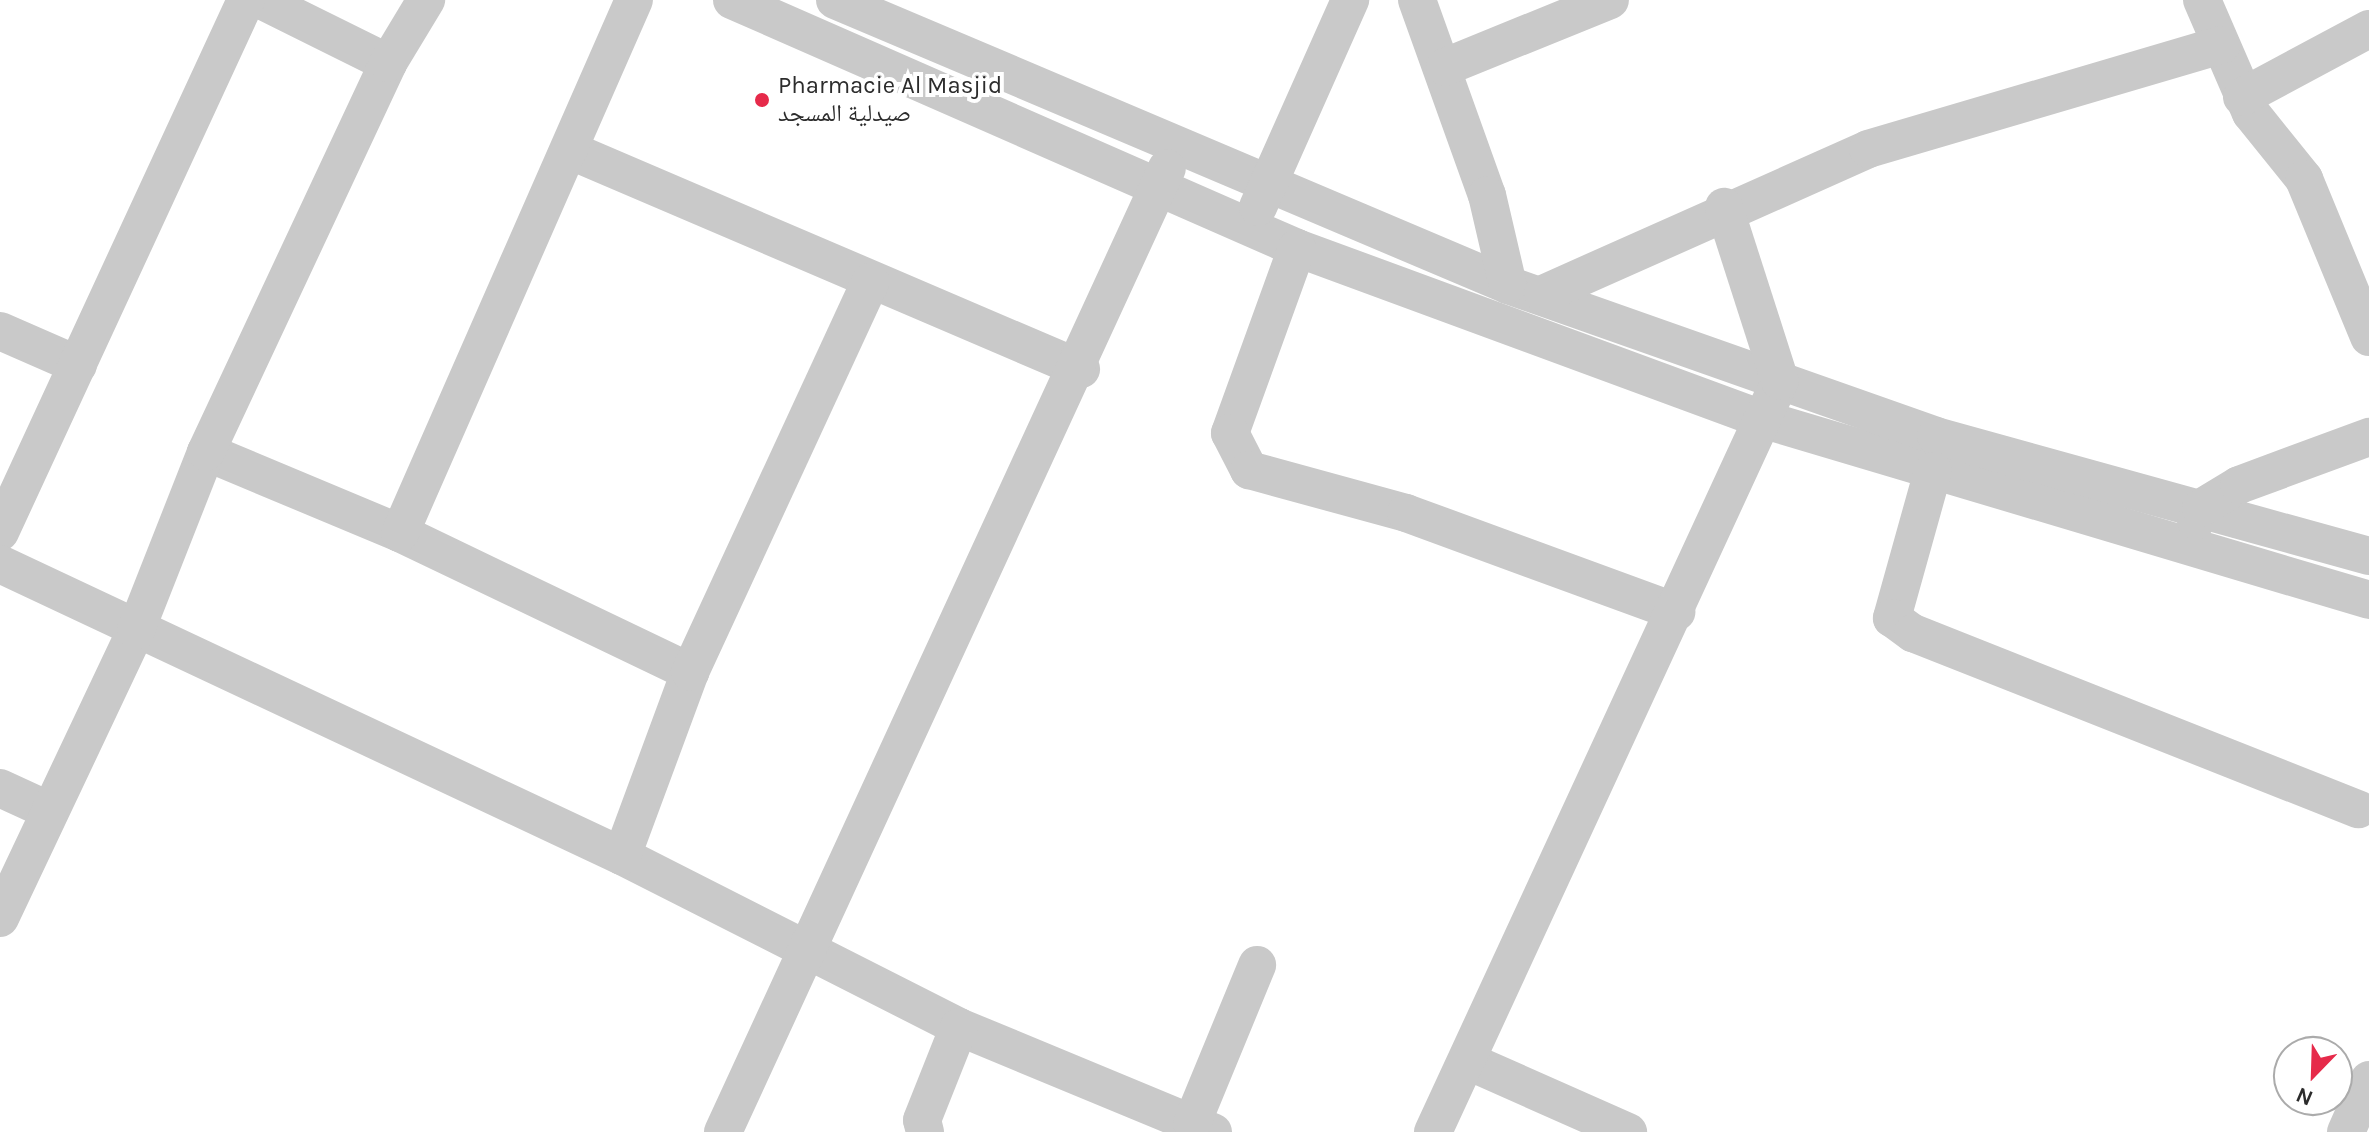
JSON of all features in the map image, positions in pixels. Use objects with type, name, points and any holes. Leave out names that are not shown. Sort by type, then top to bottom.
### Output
[{"type":"street","points":[[0,532],[246,0]]},
{"type":"street","points":[[261,0],[388,63]]},
{"type":"street","points":[[0,918],[136,630],[206,452],[388,63],[426,0]]},
{"type":"street","points":[[400,533],[634,0]]},
{"type":"street","points":[[732,0],[780,10],[1157,191],[1297,248],[1765,420],[2186,549],[2369,600]]},
{"type":"street","points":[[835,0],[1176,147],[1526,290],[1936,436],[2369,556]]},
{"type":"street","points":[[1248,228],[1350,0]]},
{"type":"street","points":[[1417,0],[1445,67],[1526,290]]},
{"type":"street","points":[[1445,67],[1610,0]]},
{"type":"street","points":[[2202,0],[2242,97],[2304,179],[2369,337]]},
{"type":"street","points":[[2242,97],[2369,29]]},
{"type":"street","points":[[1526,290],[1868,149],[2221,45]]},
{"type":"street","points":[[723,1132],[1081,369],[1176,147]]},
{"type":"street","points":[[569,150],[870,282],[1081,369]]},
{"type":"street","points":[[1433,1132],[1470,1062],[1765,420],[1780,381],[1724,207]]},
{"type":"street","points":[[1297,248],[1230,433],[1249,470],[1406,513],[1676,612]]},
{"type":"street","points":[[622,856],[690,672],[870,282]]},
{"type":"street","points":[[0,331],[78,365]]},
{"type":"street","points":[[2186,549],[2201,508],[2239,485],[2369,437]]},
{"type":"street","points":[[206,452],[400,533],[690,672]]},
{"type":"street","points":[[1933,471],[1892,618],[1913,633],[2358,809]]},
{"type":"street","points":[[0,564],[622,856],[959,1027],[1202,1127],[1257,965]]},
{"type":"street","points":[[0,788],[50,811]]},
{"type":"street","points":[[925,1132],[922,1120],[959,1027]]},
{"type":"street","points":[[1470,1062],[1628,1132]]},
{"type":"street","points":[[2346,1132],[2369,1080]]},
{"type":"place","name":"Pharmacie Al Masjid صيدلية المسجد","points":[[762,100]]}]
